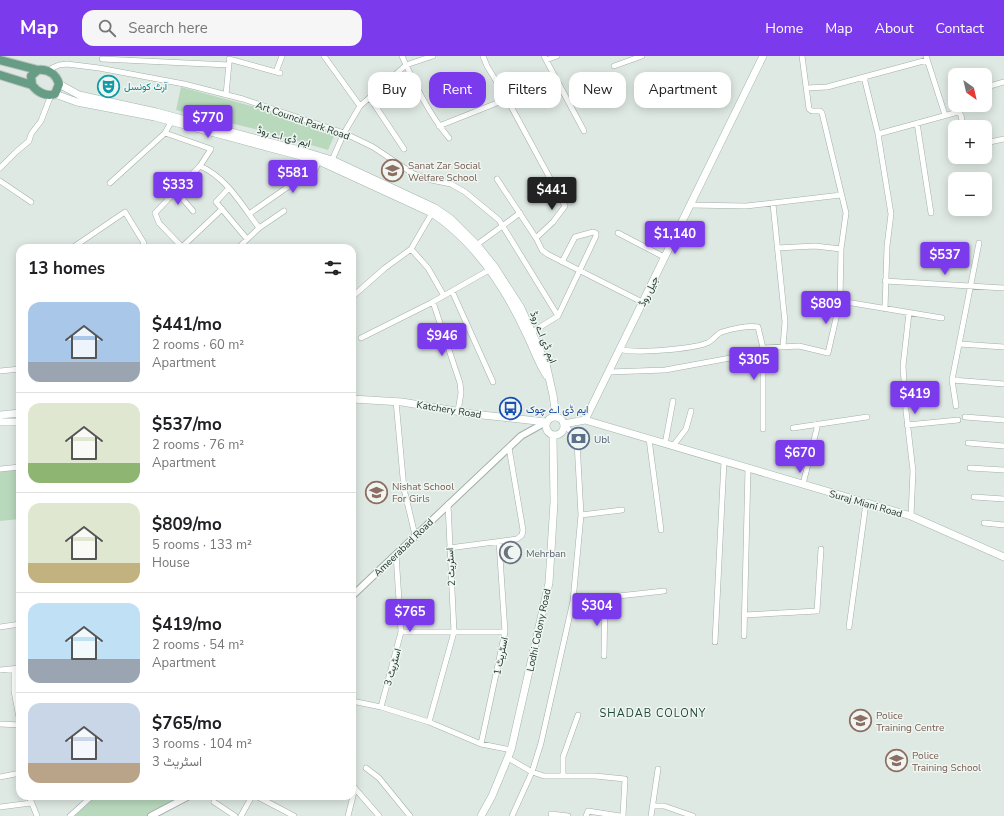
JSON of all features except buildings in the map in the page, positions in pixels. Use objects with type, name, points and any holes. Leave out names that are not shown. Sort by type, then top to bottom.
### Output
[{"type":"main road","name":"جیل روڈ","points":[[585,420],[763,56]]},
{"type":"main road","points":[[0,60],[34,77],[40,93],[53,95],[59,84],[56,77],[51,72],[34,77],[0,75]]},
{"type":"main road","points":[[0,65],[34,77]]},
{"type":"main road","points":[[0,70],[34,77]]},
{"type":"main road","name":"ایم ڈی اے روڈ","points":[[59,84],[79,95],[156,112],[298,152],[435,208],[451,219],[498,272],[521,308],[546,364],[556,417]]},
{"type":"main road","name":"ایم ڈی اے روڈ","points":[[53,95],[77,102],[171,122],[332,160],[432,214],[475,247],[514,310],[527,335],[540,367],[548,378]]},
{"type":"main road","name":"Katchery Road","points":[[356,399],[396,401],[458,411],[546,422]]},
{"type":"main road","points":[[0,415],[16,413]]},
{"type":"main road","points":[[556,417],[562,420],[564,424],[562,432],[553,435],[547,431],[546,422],[549,418],[556,417]]},
{"type":"main road","points":[[564,424],[585,420]]},
{"type":"main road","name":"Suraj Miani Road","points":[[585,420],[911,516],[1004,557]]},
{"type":"main road","points":[[0,422],[16,422]]},
{"type":"main road","name":"Lodhi Colony Road","points":[[480,816],[511,750],[549,583],[554,502],[553,435]]},
{"type":"street","points":[[99,68],[103,57],[229,60],[278,72],[282,56]]},
{"type":"street","points":[[324,56],[360,106]]},
{"type":"street","points":[[402,56],[439,126],[449,138]]},
{"type":"street","points":[[399,72],[406,66],[433,56]]},
{"type":"street","points":[[483,56],[494,78]]},
{"type":"street","points":[[557,56],[545,58],[584,131]]},
{"type":"street","points":[[614,66],[634,57],[642,56]]},
{"type":"street","points":[[609,372],[665,370],[783,346],[799,346],[828,353],[840,302],[842,249],[846,213],[822,114],[820,111],[810,110],[802,56]]},
{"type":"street","points":[[807,88],[827,87],[864,78],[926,58],[945,115]]},
{"type":"street","points":[[226,94],[229,60]]},
{"type":"street","name":"Art Council Park Road","points":[[51,72],[52,68],[59,65],[99,68],[184,84],[226,94],[344,133],[373,147],[412,173],[426,179],[451,184],[465,192],[494,214],[558,316]]},
{"type":"street","points":[[864,78],[878,134],[891,214],[887,246],[885,310]]},
{"type":"street","points":[[992,85],[1004,82]]},
{"type":"street","points":[[0,168],[29,141],[31,134],[41,121],[53,95]]},
{"type":"street","points":[[332,160],[344,133],[360,106],[368,100]]},
{"type":"street","points":[[439,126],[494,104]]},
{"type":"street","points":[[377,108],[404,149]]},
{"type":"street","points":[[512,108],[565,206],[553,222],[536,238]]},
{"type":"street","points":[[878,134],[945,115],[960,113],[962,120]]},
{"type":"street","points":[[110,183],[165,133],[171,122]]},
{"type":"street","points":[[917,123],[931,213]]},
{"type":"street","points":[[165,133],[211,149],[200,166],[155,214],[160,223],[180,244]]},
{"type":"street","points":[[992,142],[1004,139]]},
{"type":"street","points":[[249,214],[302,177],[306,170],[314,172],[319,161]]},
{"type":"street","points":[[200,166],[220,179],[229,188],[259,228]]},
{"type":"street","points":[[497,179],[536,238],[542,250],[562,262],[642,302]]},
{"type":"street","points":[[0,181],[31,202]]},
{"type":"street","points":[[229,188],[216,202],[247,239]]},
{"type":"street","points":[[176,191],[193,210]]},
{"type":"street","points":[[690,205],[746,206],[841,195]]},
{"type":"street","points":[[773,204],[785,322],[783,346]]},
{"type":"street","points":[[186,244],[222,209]]},
{"type":"street","points":[[243,244],[259,228],[284,211]]},
{"type":"street","points":[[78,244],[125,212],[143,244]]},
{"type":"street","points":[[475,247],[502,225],[520,213]]},
{"type":"street","points":[[356,293],[385,268],[411,249],[432,214]]},
{"type":"street","points":[[532,332],[558,316],[596,236],[593,232],[575,237],[562,262]]},
{"type":"street","points":[[618,233],[664,257]]},
{"type":"street","points":[[956,406],[952,380],[979,243]]},
{"type":"street","points":[[777,248],[815,246],[842,249]]},
{"type":"street","points":[[411,249],[428,268],[444,296]]},
{"type":"street","points":[[361,338],[433,302],[489,270]]},
{"type":"street","points":[[885,281],[1004,288]]},
{"type":"street","points":[[452,291],[493,382]]},
{"type":"street","points":[[433,302],[460,383],[461,393],[458,411]]},
{"type":"street","points":[[840,302],[942,318]]},
{"type":"street","points":[[909,313],[903,366],[907,424],[913,471],[911,516]]},
{"type":"street","points":[[619,349],[627,351],[657,351],[703,344],[711,341],[721,332],[755,326],[760,329],[763,350],[763,429]]},
{"type":"street","points":[[960,344],[1004,347]]},
{"type":"street","points":[[0,371],[16,369]]},
{"type":"street","points":[[952,380],[1004,384]]},
{"type":"street","points":[[665,444],[673,400]]},
{"type":"street","points":[[396,401],[404,489],[416,535]]},
{"type":"street","points":[[673,446],[686,429],[691,411]]},
{"type":"street","points":[[793,428],[867,417]]},
{"type":"street","points":[[965,417],[1004,420]]},
{"type":"street","points":[[907,424],[958,420]]},
{"type":"street","name":"Ameerabad Road","points":[[356,592],[521,436],[546,422]]},
{"type":"street","points":[[512,816],[532,772],[541,743],[573,601],[581,516],[577,442],[576,438],[564,424]]},
{"type":"street","points":[[803,484],[818,424]]},
{"type":"street","points":[[650,439],[661,530]]},
{"type":"street","points":[[968,443],[1004,446]]},
{"type":"street","points":[[449,548],[517,539],[523,533],[509,448]]},
{"type":"street","points":[[715,642],[724,461]]},
{"type":"street","points":[[0,469],[16,467]]},
{"type":"street","points":[[744,636],[748,468]]},
{"type":"street","points":[[970,468],[1004,470]]},
{"type":"street","points":[[974,497],[1004,499]]},
{"type":"street","points":[[849,627],[866,503]]},
{"type":"street","name":"اسٹریٹ 2","points":[[429,722],[454,632],[448,504]]},
{"type":"street","points":[[581,516],[622,510]]},
{"type":"street","points":[[984,523],[1004,525]]},
{"type":"street","name":"اسٹریٹ 1","points":[[481,744],[505,632],[499,542]]},
{"type":"street","points":[[744,615],[817,611],[821,549]]},
{"type":"street","name":"اسٹریٹ 3","points":[[381,707],[401,632],[396,554]]},
{"type":"street","points":[[573,601],[664,591]]},
{"type":"street","points":[[604,656],[605,598]]},
{"type":"street","points":[[0,627],[16,625]]},
{"type":"street","points":[[401,632],[505,632]]},
{"type":"street","points":[[0,670],[14,670],[14,691],[16,702]]},
{"type":"street","points":[[356,702],[381,707],[429,722],[481,744],[511,750]]},
{"type":"street","points":[[563,776],[563,758],[578,716]]},
{"type":"street","points":[[0,724],[16,724]]},
{"type":"street","points":[[508,758],[532,772],[544,776],[595,776],[625,779],[622,816],[588,811],[586,816]]},
{"type":"street","points":[[366,768],[379,778],[410,816]]},
{"type":"street","points":[[651,816],[658,769]]},
{"type":"street","points":[[0,777],[16,774]]},
{"type":"street","points":[[356,790],[379,816]]},
{"type":"street","points":[[31,800],[37,816]]},
{"type":"street","points":[[70,816],[88,800]]},
{"type":"street","points":[[151,816],[181,800]]},
{"type":"street","points":[[241,816],[250,800]]},
{"type":"street","points":[[264,800],[294,816]]},
{"type":"street","points":[[348,816],[351,800]]},
{"type":"street","points":[[214,802],[235,816]]},
{"type":"street","points":[[0,807],[31,803]]},
{"type":"street","points":[[653,806],[664,806],[693,816]]},
{"type":"street","points":[[552,814],[568,816]]},
{"type":"green space","points":[[181,87],[274,112],[335,134],[328,150],[267,132],[176,110]]},
{"type":"green space","points":[[16,469],[16,519],[0,521],[0,471]]},
{"type":"green space","points":[[89,800],[179,800],[147,816],[71,816]]},
{"type":"place","name":"آرٹ کونسل","points":[[108,86]]},
{"type":"place","name":"Sanat Zar Social Welfare School","points":[[392,171]]},
{"type":"place","name":"ایم ڈی اے چوک","points":[[510,409]]},
{"type":"place","name":"Ubl","points":[[578,439]]},
{"type":"place","name":"Nishat School For Girls","points":[[377,492]]},
{"type":"place","name":"Mehrban","points":[[511,553]]},
{"type":"place","name":"Police Training Centre","points":[[860,721]]},
{"type":"place","name":"Police Training School","points":[[897,761]]},
{"type":"district","name":"SHADAB COLONY","points":[[653,713]]}]
